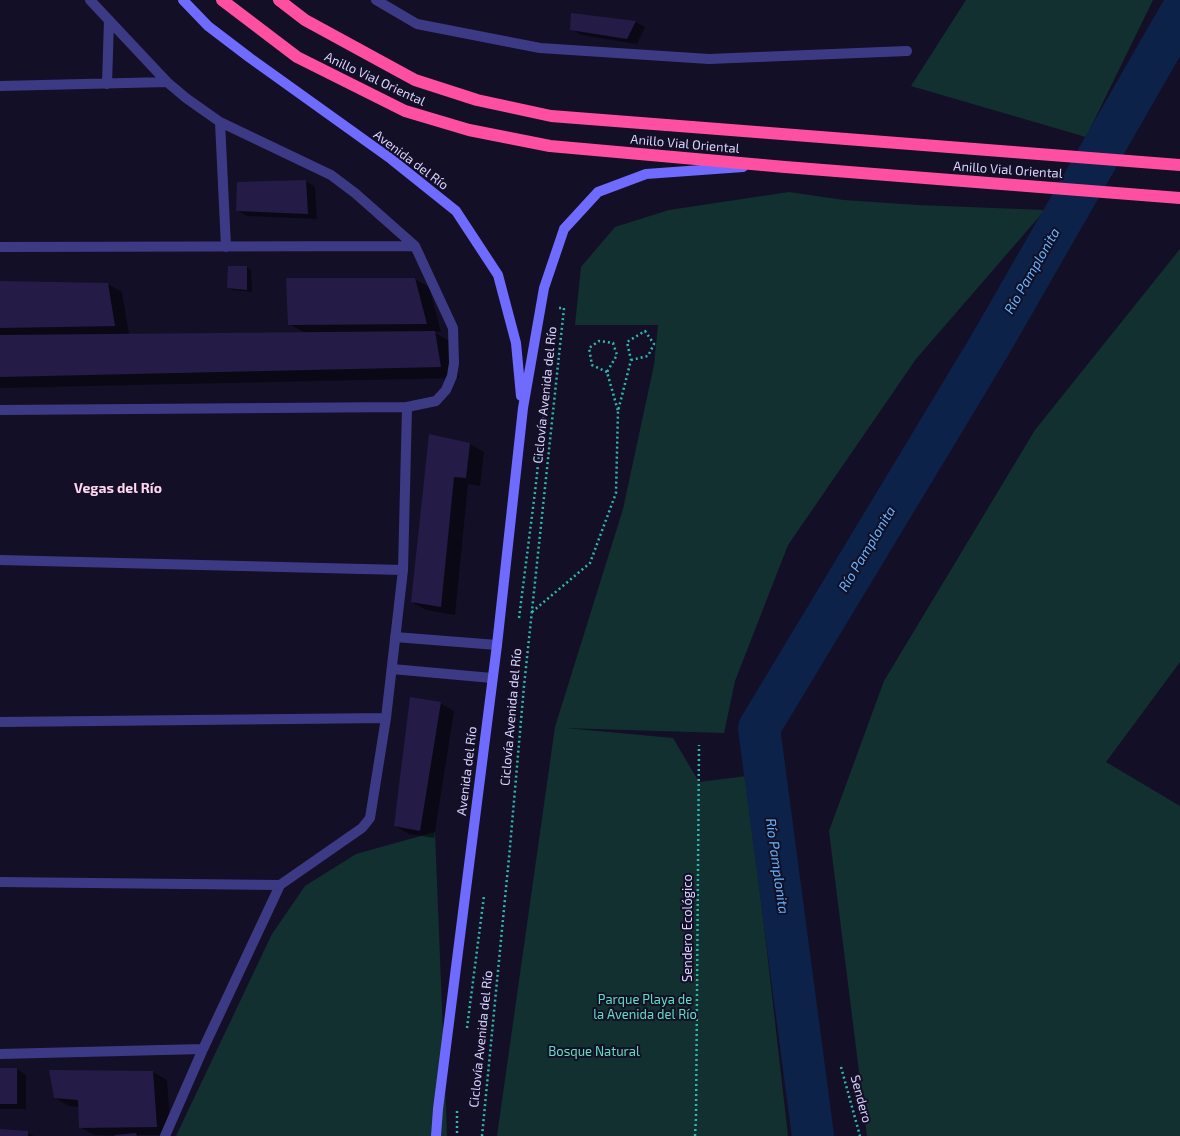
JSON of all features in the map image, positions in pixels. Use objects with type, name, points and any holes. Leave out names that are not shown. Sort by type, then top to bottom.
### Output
[{"type":"highway","name":"Anillo Vial Oriental","points":[[222,0],[297,58],[405,111],[469,130],[550,146],[1180,198]]},
{"type":"highway","name":"Anillo Vial Oriental","points":[[279,0],[305,20],[415,80],[477,100],[552,116],[1180,165]]},
{"type":"main road","name":"Avenida del Río","points":[[182,0],[208,26],[391,160],[456,211],[498,275],[516,343],[523,408]]},
{"type":"main road","name":"Avenida del Río","points":[[436,1136],[438,1109],[496,645],[523,408],[544,288],[564,230],[598,192],[646,174],[779,166]]},
{"type":"street","points":[[0,410],[406,407],[436,401],[446,390],[452,376],[454,363],[453,328],[416,246],[355,193],[331,175],[220,122],[186,98],[167,82],[90,0]]},
{"type":"street","points":[[376,0],[417,24],[540,48],[709,59],[907,51]]},
{"type":"street","points":[[107,84],[109,20]]},
{"type":"street","points":[[0,86],[167,82]]},
{"type":"street","points":[[220,122],[226,247]]},
{"type":"street","points":[[0,247],[416,246]]},
{"type":"street","points":[[166,1136],[203,1049],[280,885],[362,828],[370,818],[386,718],[403,570],[406,407]]},
{"type":"street","points":[[0,560],[403,570]]},
{"type":"street","points":[[395,638],[496,645]]},
{"type":"street","points":[[392,669],[492,678]]},
{"type":"street","points":[[0,722],[386,718]]},
{"type":"street","points":[[0,882],[280,885]]},
{"type":"street","points":[[0,1054],[203,1049]]},
{"type":"path","name":"Ciclovía Avenida del Río","points":[[482,1136],[532,613],[564,308],[556,308]]},
{"type":"path","points":[[532,613],[590,563],[616,493],[618,411],[631,360],[627,342],[644,331],[654,344],[648,356],[631,360]]},
{"type":"path","points":[[607,372],[617,355],[613,343],[599,341],[589,348],[592,364],[607,372],[618,411]]},
{"type":"path","name":"Sendero Ecológico","points":[[695,1136],[699,745]]},
{"type":"path","name":"Sendero","points":[[841,1067],[860,1136]]},
{"type":"green space","points":[[966,0],[1153,0],[1086,137],[911,86]]},
{"type":"green space","points":[[789,192],[844,200],[917,205],[1045,210],[916,359],[788,545],[735,681],[724,733],[565,728],[673,738],[699,782],[747,776],[788,1136],[497,1136],[555,727],[623,509],[654,365],[658,325],[575,325],[581,267],[615,227],[669,210]]},
{"type":"green space","points":[[1180,249],[1180,662],[1106,762],[1180,806],[1180,1136],[867,1136],[829,831],[884,681],[1035,430]]},
{"type":"green space","points":[[435,832],[447,1136],[176,1136],[272,934],[305,886],[356,854]]},
{"type":"building","points":[[571,13],[636,21],[627,39],[570,30]]},
{"type":"building","points":[[306,180],[308,214],[236,211],[237,182]]},
{"type":"building","points":[[228,266],[247,266],[247,290],[227,288]]},
{"type":"building","points":[[286,278],[415,278],[427,324],[288,325]]},
{"type":"building","points":[[0,281],[108,283],[115,326],[0,328]]},
{"type":"building","points":[[435,331],[441,367],[0,377],[0,335]]},
{"type":"building","points":[[429,434],[470,443],[466,478],[454,477],[441,607],[411,602]]},
{"type":"building","points":[[410,697],[441,702],[420,831],[394,826]]},
{"type":"building","points":[[0,1068],[17,1068],[17,1104],[0,1104]]},
{"type":"building","points":[[49,1070],[153,1071],[157,1127],[79,1128],[78,1100],[54,1098]]},
{"type":"building","points":[[0,1129],[28,1131],[28,1136],[0,1136]]},
{"type":"building","points":[[136,1133],[137,1136],[115,1136],[115,1135]]},
{"type":"waterway","name":"Río Pamplonita","points":[[813,1136],[759,728],[990,345],[1180,14]]},
{"type":"district","name":"Vegas del Río","points":[[118,488]]},
{"type":"park label","name":"Parque Playa de la Avenida del Río","points":[[645,1008]]},
{"type":"park label","name":"Bosque Natural","points":[[594,1052]]}]
